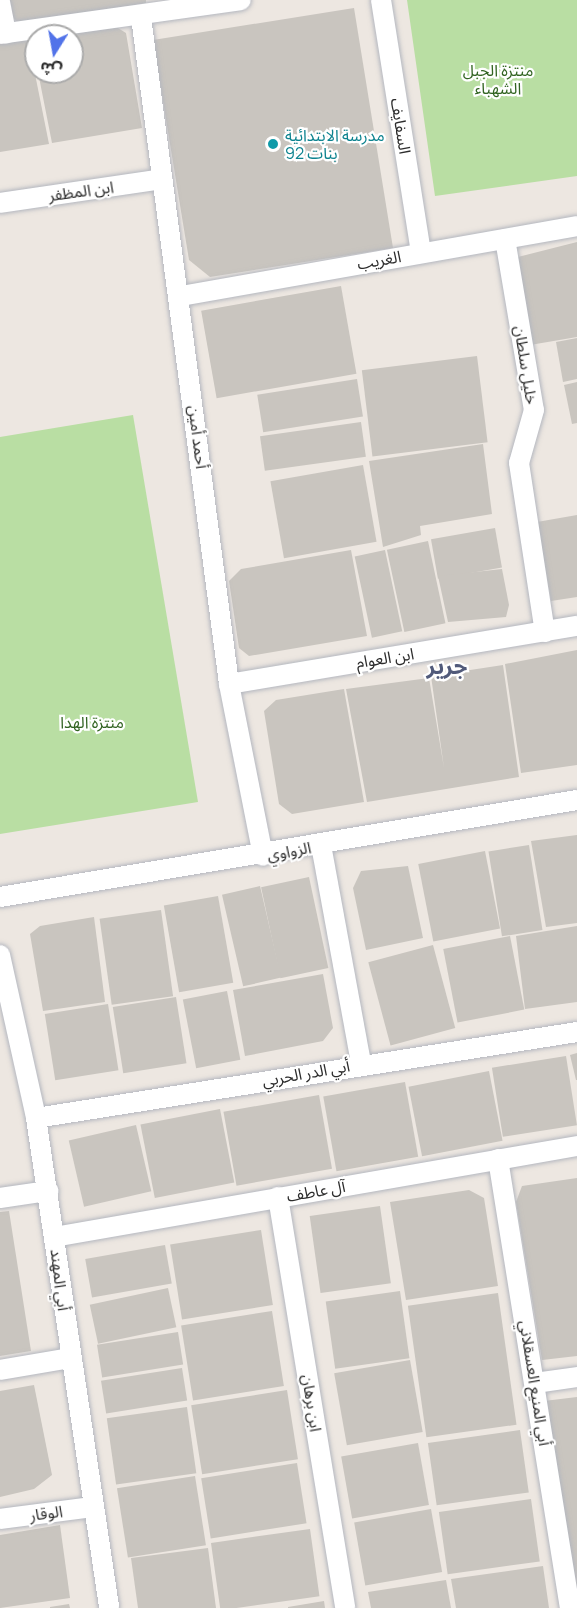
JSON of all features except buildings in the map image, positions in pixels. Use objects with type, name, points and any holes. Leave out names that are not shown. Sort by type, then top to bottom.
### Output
[{"type":"street","points":[[0,2],[3,34],[241,0]]},
{"type":"street","name":"السفايف","points":[[381,0],[421,252]]},
{"type":"street","name":"أحمد أمين","points":[[141,16],[161,139],[162,179],[181,296],[229,684],[263,856]]},
{"type":"street","name":"ابن المظفر","points":[[0,203],[162,179]]},
{"type":"street","name":"الغريب","points":[[181,296],[577,226]]},
{"type":"street","name":"خليل سلطان","points":[[505,239],[534,410],[519,463],[545,632]]},
{"type":"street","name":"ابن العوام","points":[[229,684],[577,626]]},
{"type":"street","name":"الزواوي","points":[[0,897],[263,856],[577,800]]},
{"type":"street","points":[[321,845],[361,1064]]},
{"type":"street","name":"أبي المهند","points":[[0,955],[36,1118],[92,1507],[109,1608]]},
{"type":"street","name":"أبي الدر الحربي","points":[[36,1118],[361,1064],[577,1032]]},
{"type":"street","name":"آل عاطف","points":[[54,1237],[577,1146]]},
{"type":"street","name":"أبي المنيع العسقلاني","points":[[498,1159],[570,1608]]},
{"type":"street","points":[[0,1198],[48,1191]]},
{"type":"street","name":"ابن برهان","points":[[278,1197],[345,1608]]},
{"type":"street","points":[[0,1370],[70,1358]]},
{"type":"street","points":[[535,1383],[577,1377]]},
{"type":"street","name":"الوقار","points":[[0,1519],[92,1507]]},
{"type":"green space","name":"منتزة الجبل الشهباء","points":[[407,0],[577,0],[577,176],[435,196]]},
{"type":"green space","name":"منتزة الهدا","points":[[133,415],[198,802],[0,834],[0,437]]},
{"type":"place","name":"مدرسة الابتدائية 92 بنات","points":[[273,144]]},
{"type":"district","name":"جرير","points":[[447,667]]}]
